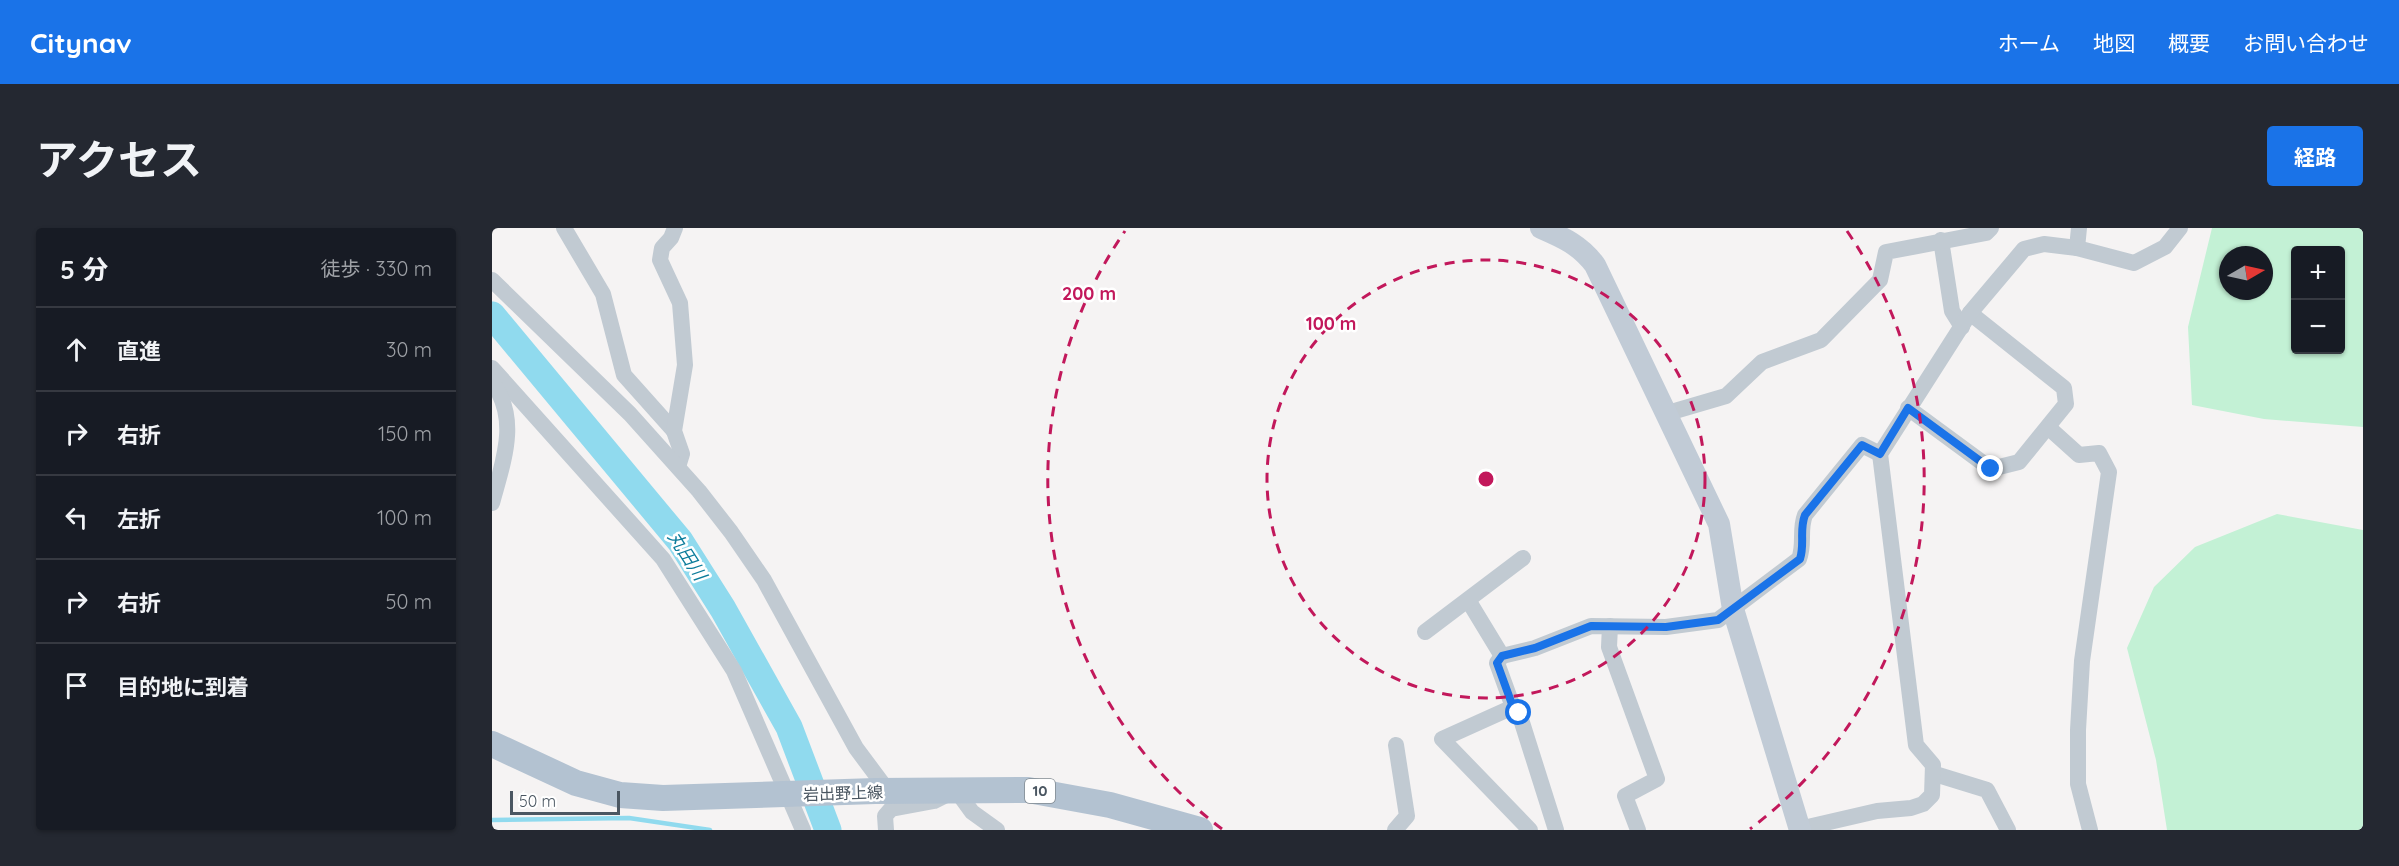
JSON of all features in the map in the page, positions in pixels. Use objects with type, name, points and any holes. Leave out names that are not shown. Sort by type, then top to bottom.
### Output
[{"type":"main road","name":"岩出野上線","points":[[492,744],[576,783],[620,795],[663,798],[881,791],[1028,790],[1059,794],[1173,820],[1200,830]]},
{"type":"street","points":[[564,228],[603,294],[624,375],[674,431],[682,454],[678,467]]},
{"type":"street","points":[[674,431],[685,365],[680,303],[660,260],[662,248],[671,238],[675,228]]},
{"type":"street","points":[[1541,228],[1572,241],[1583,249],[1595,265],[1668,413],[1719,524],[1733,609],[1799,830],[1876,811],[1911,808],[1923,804],[1932,795],[1935,774],[1933,765],[1916,745],[1880,454],[1908,408],[1966,320],[2024,249],[2044,244],[2077,248],[2134,263],[2164,247],[2180,228]]},
{"type":"street","points":[[1668,413],[1726,396],[1762,363],[1821,340],[1880,280],[1886,252],[1986,233],[1991,228]]},
{"type":"street","points":[[2077,248],[2079,228]]},
{"type":"street","points":[[1908,408],[1991,469],[2019,462],[2049,428],[2066,404],[2064,388],[1952,312],[1941,240]]},
{"type":"street","points":[[492,280],[630,414],[731,531],[764,580],[881,791]]},
{"type":"street","points":[[492,368],[663,559],[734,671],[790,795],[803,830]]},
{"type":"street","points":[[492,382],[506,404],[508,443],[492,502]]},
{"type":"street","points":[[2049,428],[2079,455],[2099,453],[2109,472],[2082,661],[2078,730],[2078,784],[2090,830]]},
{"type":"street","points":[[1556,830],[1519,713],[1513,707],[1497,663],[1502,656],[1535,648],[1591,626],[1666,627],[1718,620],[1800,559],[1804,546],[1801,525],[1805,515],[1862,445],[1880,454]]},
{"type":"street","points":[[1425,632],[1523,558]]},
{"type":"street","points":[[1468,600],[1502,656]]},
{"type":"street","points":[[1610,626],[1609,647],[1657,779],[1625,796],[1638,830]]},
{"type":"street","points":[[1513,707],[1442,739],[1530,830]]},
{"type":"street","points":[[1395,830],[1407,816],[1396,745]]},
{"type":"street","points":[[1935,774],[1987,790],[2008,830]]},
{"type":"street","points":[[886,830],[885,816],[891,809],[934,801],[956,790],[972,812],[997,830]]},
{"type":"green space","points":[[2212,228],[2363,228],[2363,427],[2264,419],[2192,405],[2188,327]]},
{"type":"green space","points":[[2277,514],[2363,530],[2363,830],[2167,830],[2156,760],[2127,648],[2154,587],[2195,547]]},
{"type":"waterway","name":"丸田川","points":[[492,315],[680,541],[723,609],[789,727],[828,830]]},
{"type":"waterway","points":[[492,820],[629,818],[710,830]]},
{"type":"route","points":[[1519,713],[1513,707],[1497,663],[1502,656],[1535,648],[1591,626],[1666,627],[1718,620],[1800,559],[1804,546],[1801,525],[1805,515],[1862,445],[1880,454],[1908,408],[1991,469]]}]
